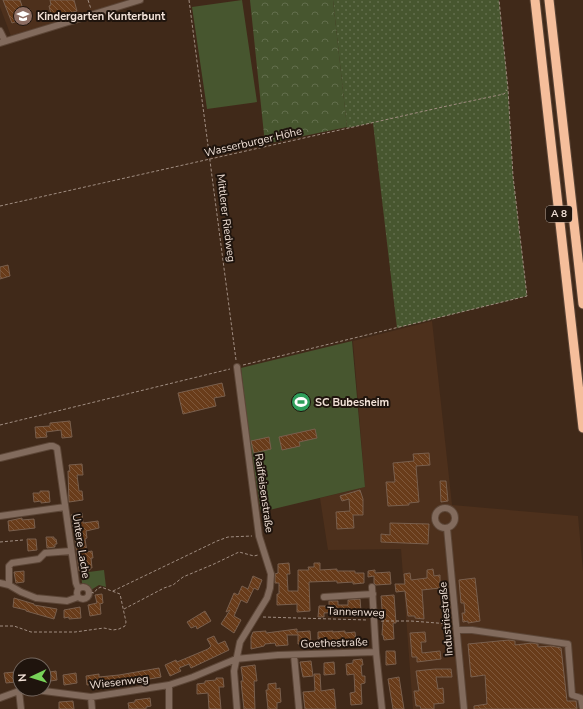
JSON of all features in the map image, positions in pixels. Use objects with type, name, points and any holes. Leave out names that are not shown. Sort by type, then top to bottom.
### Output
[{"type":"highway","name":"A 8","points":[[535,0],[583,428]]},
{"type":"highway","name":"A 8","points":[[549,0],[583,304]]},
{"type":"street","points":[[0,31],[3,42],[140,0]]},
{"type":"street","name":"Raiffeisenstraße","points":[[237,367],[259,536],[271,574],[270,588],[267,598],[240,642],[234,671],[237,709]]},
{"type":"street","name":"Untere Lache","points":[[0,458],[50,446],[57,448],[76,583],[78,588],[78,597]]},
{"type":"street","points":[[0,516],[65,508]]},
{"type":"street","name":"Industriestraße","points":[[447,528],[464,709]]},
{"type":"street","points":[[9,585],[9,566],[12,563],[39,559],[45,553],[72,551]]},
{"type":"street","name":"Untere Lache","points":[[0,583],[9,585],[36,598],[67,601],[78,597],[86,599],[89,596],[90,592],[86,587],[82,586],[78,588]]},
{"type":"street","points":[[372,587],[376,652]]},
{"type":"street","points":[[324,597],[373,594]]},
{"type":"street","points":[[456,627],[568,644],[572,695],[581,698],[583,709]]},
{"type":"street","name":"Goethestraße","points":[[236,659],[376,652],[382,709]]},
{"type":"street","points":[[294,655],[299,709]]},
{"type":"street","name":"Wiesenweg","points":[[52,692],[91,697],[169,686],[236,659]]},
{"type":"street","points":[[169,686],[169,709]]},
{"type":"street","name":"Wiesenweg","points":[[0,698],[12,693]]},
{"type":"street","points":[[19,697],[21,709]]},
{"type":"street","points":[[91,697],[92,709]]},
{"type":"path","points":[[88,0],[92,15]]},
{"type":"path","name":"Mittlerer Riedweg","points":[[189,0],[237,367]]},
{"type":"path","points":[[0,425],[527,296],[513,176],[508,90],[499,0]]},
{"type":"path","name":"Wasserburger Höhe","points":[[0,206],[210,160],[439,107],[504,94],[508,90]]},
{"type":"path","points":[[113,591],[217,541],[228,537],[259,536]]},
{"type":"path","points":[[0,542],[23,540]]},
{"type":"path","points":[[123,610],[164,588],[173,585],[183,577],[239,552],[254,556],[265,554]]},
{"type":"path","points":[[0,626],[14,626],[31,632],[75,632],[104,628],[119,629],[125,626],[126,622],[120,594],[101,587],[94,593],[90,592]]},
{"type":"path","name":"Tannenweg","points":[[256,616],[411,621],[456,627]]},
{"type":"shaded area","points":[[0,0],[128,0],[11,36],[0,7]]},
{"type":"shaded area","points":[[432,321],[452,505],[578,516],[583,571],[583,709],[413,709],[401,549],[328,550],[320,498],[365,487],[353,341]]},
{"type":"green space","points":[[242,0],[257,102],[207,109],[192,7]]},
{"type":"green space","points":[[250,0],[333,0],[347,127],[265,144]]},
{"type":"green space","points":[[333,0],[499,0],[508,89],[513,176],[527,296],[397,328],[373,123],[347,128]]},
{"type":"green space","name":"SC Bubesheim","points":[[352,341],[365,487],[261,512],[249,437],[241,368]]},
{"type":"green space","points":[[104,570],[106,587],[99,585],[91,590],[86,584],[82,583],[81,573]]},
{"type":"building","points":[[3,0],[20,0],[26,18],[12,23]]},
{"type":"building","points":[[50,0],[74,0],[77,11],[52,18],[49,6],[51,5]]},
{"type":"building","points":[[8,265],[10,276],[0,279],[0,267]]},
{"type":"building","points":[[222,383],[225,396],[214,398],[216,406],[183,414],[178,393]]},
{"type":"building","points":[[70,421],[72,437],[62,438],[61,430],[46,432],[47,437],[36,438],[35,427],[50,426],[50,423]]},
{"type":"building","points":[[315,429],[317,438],[299,442],[300,446],[282,450],[279,437]]},
{"type":"building","points":[[269,437],[271,449],[254,453],[251,441]]},
{"type":"building","points":[[429,453],[430,465],[416,466],[419,502],[409,503],[409,505],[388,506],[386,482],[395,482],[393,463],[414,461],[413,454]]},
{"type":"building","points":[[82,464],[83,475],[77,475],[79,491],[82,491],[83,500],[69,502],[69,465]]},
{"type":"building","points":[[440,481],[446,481],[448,501],[441,502]]},
{"type":"building","points":[[360,490],[363,499],[363,515],[353,515],[354,528],[337,529],[336,512],[350,511],[349,499],[342,501],[340,496]]},
{"type":"building","points":[[40,491],[49,491],[50,502],[34,502],[33,493],[40,493]]},
{"type":"building","points":[[82,513],[83,523],[98,521],[99,528],[86,531],[87,538],[85,539],[87,552],[92,551],[92,568],[90,568],[90,570],[79,571],[75,540],[78,540],[76,527],[73,527],[71,515]]},
{"type":"building","points":[[22,518],[22,520],[34,519],[35,528],[9,531],[8,521]]},
{"type":"building","points":[[390,523],[429,524],[428,544],[381,542],[381,534],[390,535]]},
{"type":"building","points":[[46,537],[54,537],[54,539],[56,539],[57,544],[55,544],[55,547],[47,548]]},
{"type":"building","points":[[27,539],[36,539],[37,550],[28,551]]},
{"type":"building","points":[[289,563],[290,574],[287,574],[288,591],[298,591],[298,570],[309,570],[308,567],[314,567],[314,563],[320,563],[320,570],[337,569],[337,571],[355,571],[355,573],[364,573],[364,583],[337,583],[337,581],[309,582],[310,611],[297,612],[297,604],[277,605],[279,583],[275,583],[275,574],[278,573],[278,564]]},
{"type":"building","points":[[433,569],[434,576],[440,575],[440,588],[422,590],[424,619],[415,618],[415,616],[408,616],[405,591],[396,592],[395,584],[405,584],[404,574],[410,573],[411,580],[427,578],[427,570]]},
{"type":"building","points":[[375,570],[375,573],[390,572],[391,584],[376,585],[374,583],[374,576],[368,577],[368,571]]},
{"type":"building","points":[[24,571],[24,582],[16,583],[14,572]]},
{"type":"building","points":[[253,576],[262,580],[258,590],[254,588],[247,603],[241,600],[234,616],[241,620],[234,633],[221,624],[230,610],[226,612],[234,593],[238,595],[242,586],[248,589]]},
{"type":"building","points":[[475,578],[480,621],[468,623],[468,621],[463,622],[462,613],[465,613],[464,603],[461,603],[459,580]]},
{"type":"building","points":[[102,594],[103,603],[100,604],[101,614],[90,616],[88,605],[97,603],[95,595]]},
{"type":"building","points":[[394,595],[396,623],[393,623],[394,639],[384,640],[382,635],[383,621],[381,596]]},
{"type":"building","points":[[14,598],[34,605],[57,609],[54,619],[13,607]]},
{"type":"building","points":[[360,599],[361,611],[324,613],[324,617],[318,617],[319,606],[329,606],[329,601],[338,601],[338,605],[348,605],[348,600]]},
{"type":"building","points":[[80,607],[81,618],[64,618],[64,610]]},
{"type":"building","points":[[205,611],[211,621],[197,629],[196,626],[191,628],[187,622]]},
{"type":"building","points":[[297,629],[297,632],[310,631],[311,643],[298,644],[298,635],[287,635],[288,645],[276,646],[275,643],[265,644],[264,646],[251,649],[251,637],[253,632],[266,631],[266,633]]},
{"type":"building","points":[[345,631],[345,633],[355,632],[356,642],[345,643],[345,641],[322,644],[321,638],[318,639],[318,632]]},
{"type":"building","points":[[425,632],[426,642],[421,642],[422,653],[440,651],[441,659],[417,662],[417,657],[412,657],[410,633]]},
{"type":"building","points":[[214,636],[218,644],[225,641],[229,650],[191,668],[189,664],[179,668],[181,671],[170,676],[165,665],[176,660],[177,662],[208,649],[211,646],[207,639]]},
{"type":"building","points":[[509,640],[515,641],[515,645],[532,643],[538,644],[538,647],[551,646],[561,648],[567,701],[576,701],[577,709],[474,709],[474,706],[487,704],[485,675],[471,677],[468,644]]},
{"type":"building","points":[[386,651],[395,651],[396,664],[386,665]]},
{"type":"building","points":[[362,659],[362,676],[365,676],[365,683],[361,684],[362,704],[351,705],[350,693],[355,692],[354,674],[347,675],[346,664],[353,663],[353,660]]},
{"type":"building","points":[[311,661],[313,676],[303,677],[300,662]]},
{"type":"building","points":[[334,662],[335,674],[324,675],[324,663]]},
{"type":"building","points":[[255,665],[257,681],[254,681],[255,709],[244,709],[241,667]]},
{"type":"building","points":[[159,668],[161,677],[127,683],[107,685],[107,682],[87,685],[86,676],[99,674],[99,677],[119,675]]},
{"type":"building","points":[[451,669],[452,677],[436,677],[438,689],[443,688],[444,703],[434,704],[434,709],[421,709],[420,706],[416,706],[414,691],[419,691],[416,671]]},
{"type":"building","points":[[56,671],[57,680],[52,681],[52,672]]},
{"type":"building","points":[[12,672],[12,682],[6,683],[4,673]]},
{"type":"building","points":[[76,673],[77,683],[64,685],[63,675]]},
{"type":"building","points":[[314,674],[320,674],[321,691],[334,689],[336,709],[305,709],[303,692],[315,691]]},
{"type":"building","points":[[399,677],[404,709],[393,709],[388,679]]},
{"type":"building","points":[[216,678],[223,678],[224,687],[219,687],[221,709],[209,709],[208,693],[197,694],[197,684],[205,683],[205,681],[216,680]]},
{"type":"building","points":[[276,683],[276,689],[280,688],[281,702],[277,703],[277,709],[268,709],[266,690],[268,690],[268,684]]},
{"type":"building","points":[[150,698],[151,706],[146,707],[146,709],[129,709],[128,703],[135,702],[135,700]]},
{"type":"building","points":[[73,701],[74,709],[59,709],[59,702]]},
{"type":"place","name":"Kindergarten Kunterbunt","points":[[23,16]]},
{"type":"place","name":"SC Bubesheim","points":[[301,402]]}]
